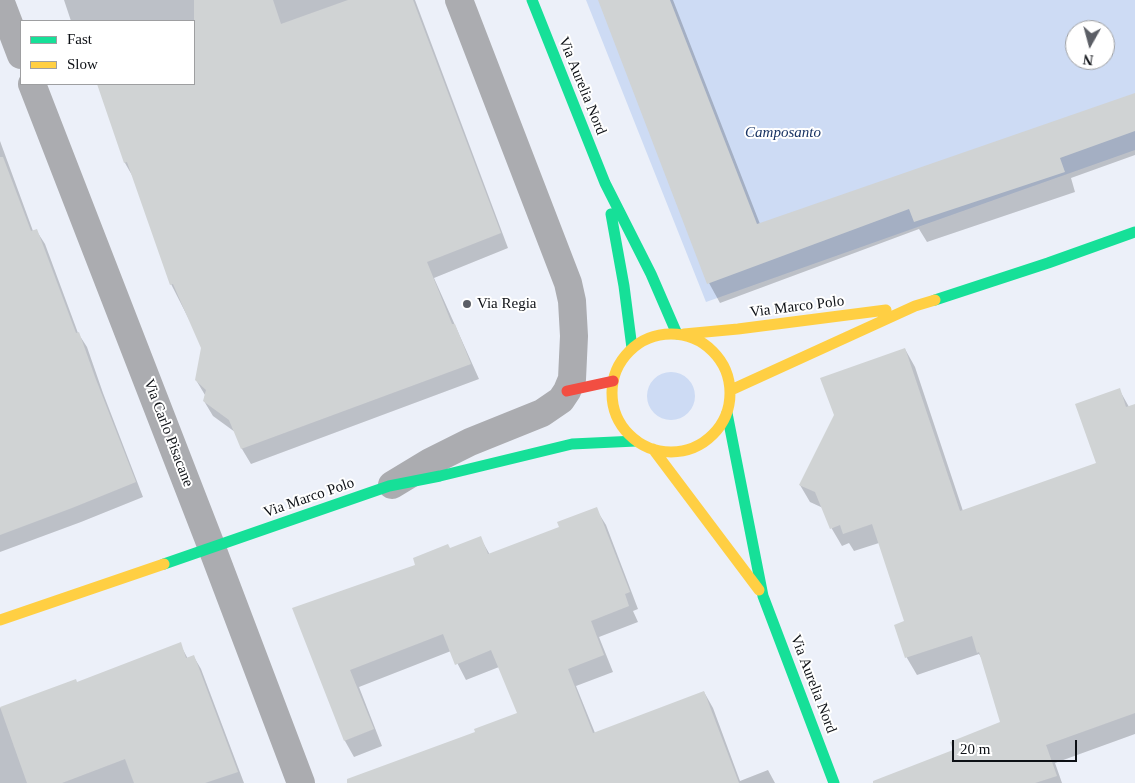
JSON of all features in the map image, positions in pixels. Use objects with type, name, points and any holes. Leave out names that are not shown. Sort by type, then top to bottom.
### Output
[{"type":"street","points":[[0,0],[20,52]]},
{"type":"street","points":[[389,486],[462,446],[542,413],[561,400],[568,392],[572,380],[574,364],[571,291],[459,0]]},
{"type":"street","name":"Via Aurelia Nord","points":[[532,0],[605,183],[680,334]]},
{"type":"street","name":"Via Carlo Pisacane","points":[[32,85],[301,783]]},
{"type":"street","name":"Via Aurelia Nord","points":[[605,183],[624,286],[632,348]]},
{"type":"street","name":"Via Marco Polo","points":[[731,390],[915,306],[1048,263],[1135,232]]},
{"type":"street","name":"Via Marco Polo","points":[[680,334],[756,327],[915,306]]},
{"type":"street","points":[[661,334],[680,334],[699,340],[722,361],[728,375],[731,390],[728,413],[714,435],[704,443],[679,452],[653,450],[636,441],[623,428],[614,410],[612,396],[613,381],[620,363],[632,348],[645,339],[661,334]]},
{"type":"street","points":[[568,392],[613,381]]},
{"type":"street","name":"Via Aurelia Nord","points":[[728,413],[763,596],[834,783]]},
{"type":"street","name":"Via Marco Polo","points":[[0,620],[389,486],[440,476],[554,447],[572,444],[636,441]]},
{"type":"street","name":"Via Aurelia Nord","points":[[653,450],[763,596]]},
{"type":"green space","name":"Camposanto","points":[[586,0],[1135,0],[1135,150],[706,302]]},
{"type":"green space","points":[[671,372],[680,374],[688,379],[693,387],[695,396],[693,405],[688,413],[680,418],[671,420],[662,418],[654,413],[649,405],[647,396],[649,387],[654,379],[662,374]]},
{"type":"building","points":[[194,0],[273,0],[281,24],[348,0],[413,0],[501,233],[427,262],[452,324],[455,324],[471,364],[241,449],[229,420],[203,401],[206,390],[195,380],[201,348],[173,284],[170,285],[127,162],[124,163],[97,85],[195,85]]},
{"type":"building","points":[[598,0],[670,0],[757,224],[1135,93],[1135,131],[1060,158],[1065,172],[914,222],[909,209],[707,284]]},
{"type":"building","points":[[0,157],[3,157],[31,231],[37,229],[76,333],[79,332],[136,482],[0,535]]},
{"type":"building","points":[[905,348],[960,511],[1096,463],[1075,404],[1120,388],[1126,407],[1135,404],[1135,713],[1046,745],[1057,776],[1035,783],[873,783],[873,781],[953,750],[950,742],[1000,722],[979,652],[977,653],[972,636],[905,658],[894,625],[904,621],[872,524],[843,534],[840,525],[830,529],[815,492],[799,485],[834,415],[820,378]]},
{"type":"building","points":[[597,507],[630,592],[625,594],[629,606],[591,621],[604,655],[568,669],[593,733],[704,691],[739,783],[347,783],[347,779],[475,732],[474,729],[517,713],[491,650],[455,665],[443,634],[350,670],[374,729],[344,741],[292,608],[415,565],[413,558],[448,544],[450,548],[481,536],[488,554],[559,527],[557,522]]},
{"type":"building","points":[[181,642],[186,658],[194,655],[238,772],[205,783],[134,783],[125,759],[62,783],[27,783],[0,707],[76,679],[77,682]]},
{"type":"traffic: fast","points":[[532,0],[605,183],[651,274],[677,334]]},
{"type":"traffic: fast","points":[[611,214],[624,286],[632,348]]},
{"type":"traffic: fast","points":[[935,300],[1135,232]]},
{"type":"traffic: fast","points":[[727,413],[763,596],[834,783]]},
{"type":"traffic: fast","points":[[164,564],[389,486],[440,476],[572,444],[636,441]]},
{"type":"traffic: slow","points":[[731,390],[915,306],[935,300]]},
{"type":"traffic: slow","points":[[684,334],[886,310]]},
{"type":"traffic: slow","points":[[671,334],[694,338],[713,351],[726,370],[730,393],[726,416],[713,435],[694,448],[671,452],[648,448],[629,435],[616,416],[612,393],[616,370],[629,351],[648,338],[671,334]]},
{"type":"traffic: slow","points":[[653,449],[759,590]]},
{"type":"traffic: slow","points":[[0,620],[164,564]]},
{"type":"traffic: jam","points":[[567,391],[613,381]]},
{"type":"place","name":"Via Regia","points":[[467,304]]}]
